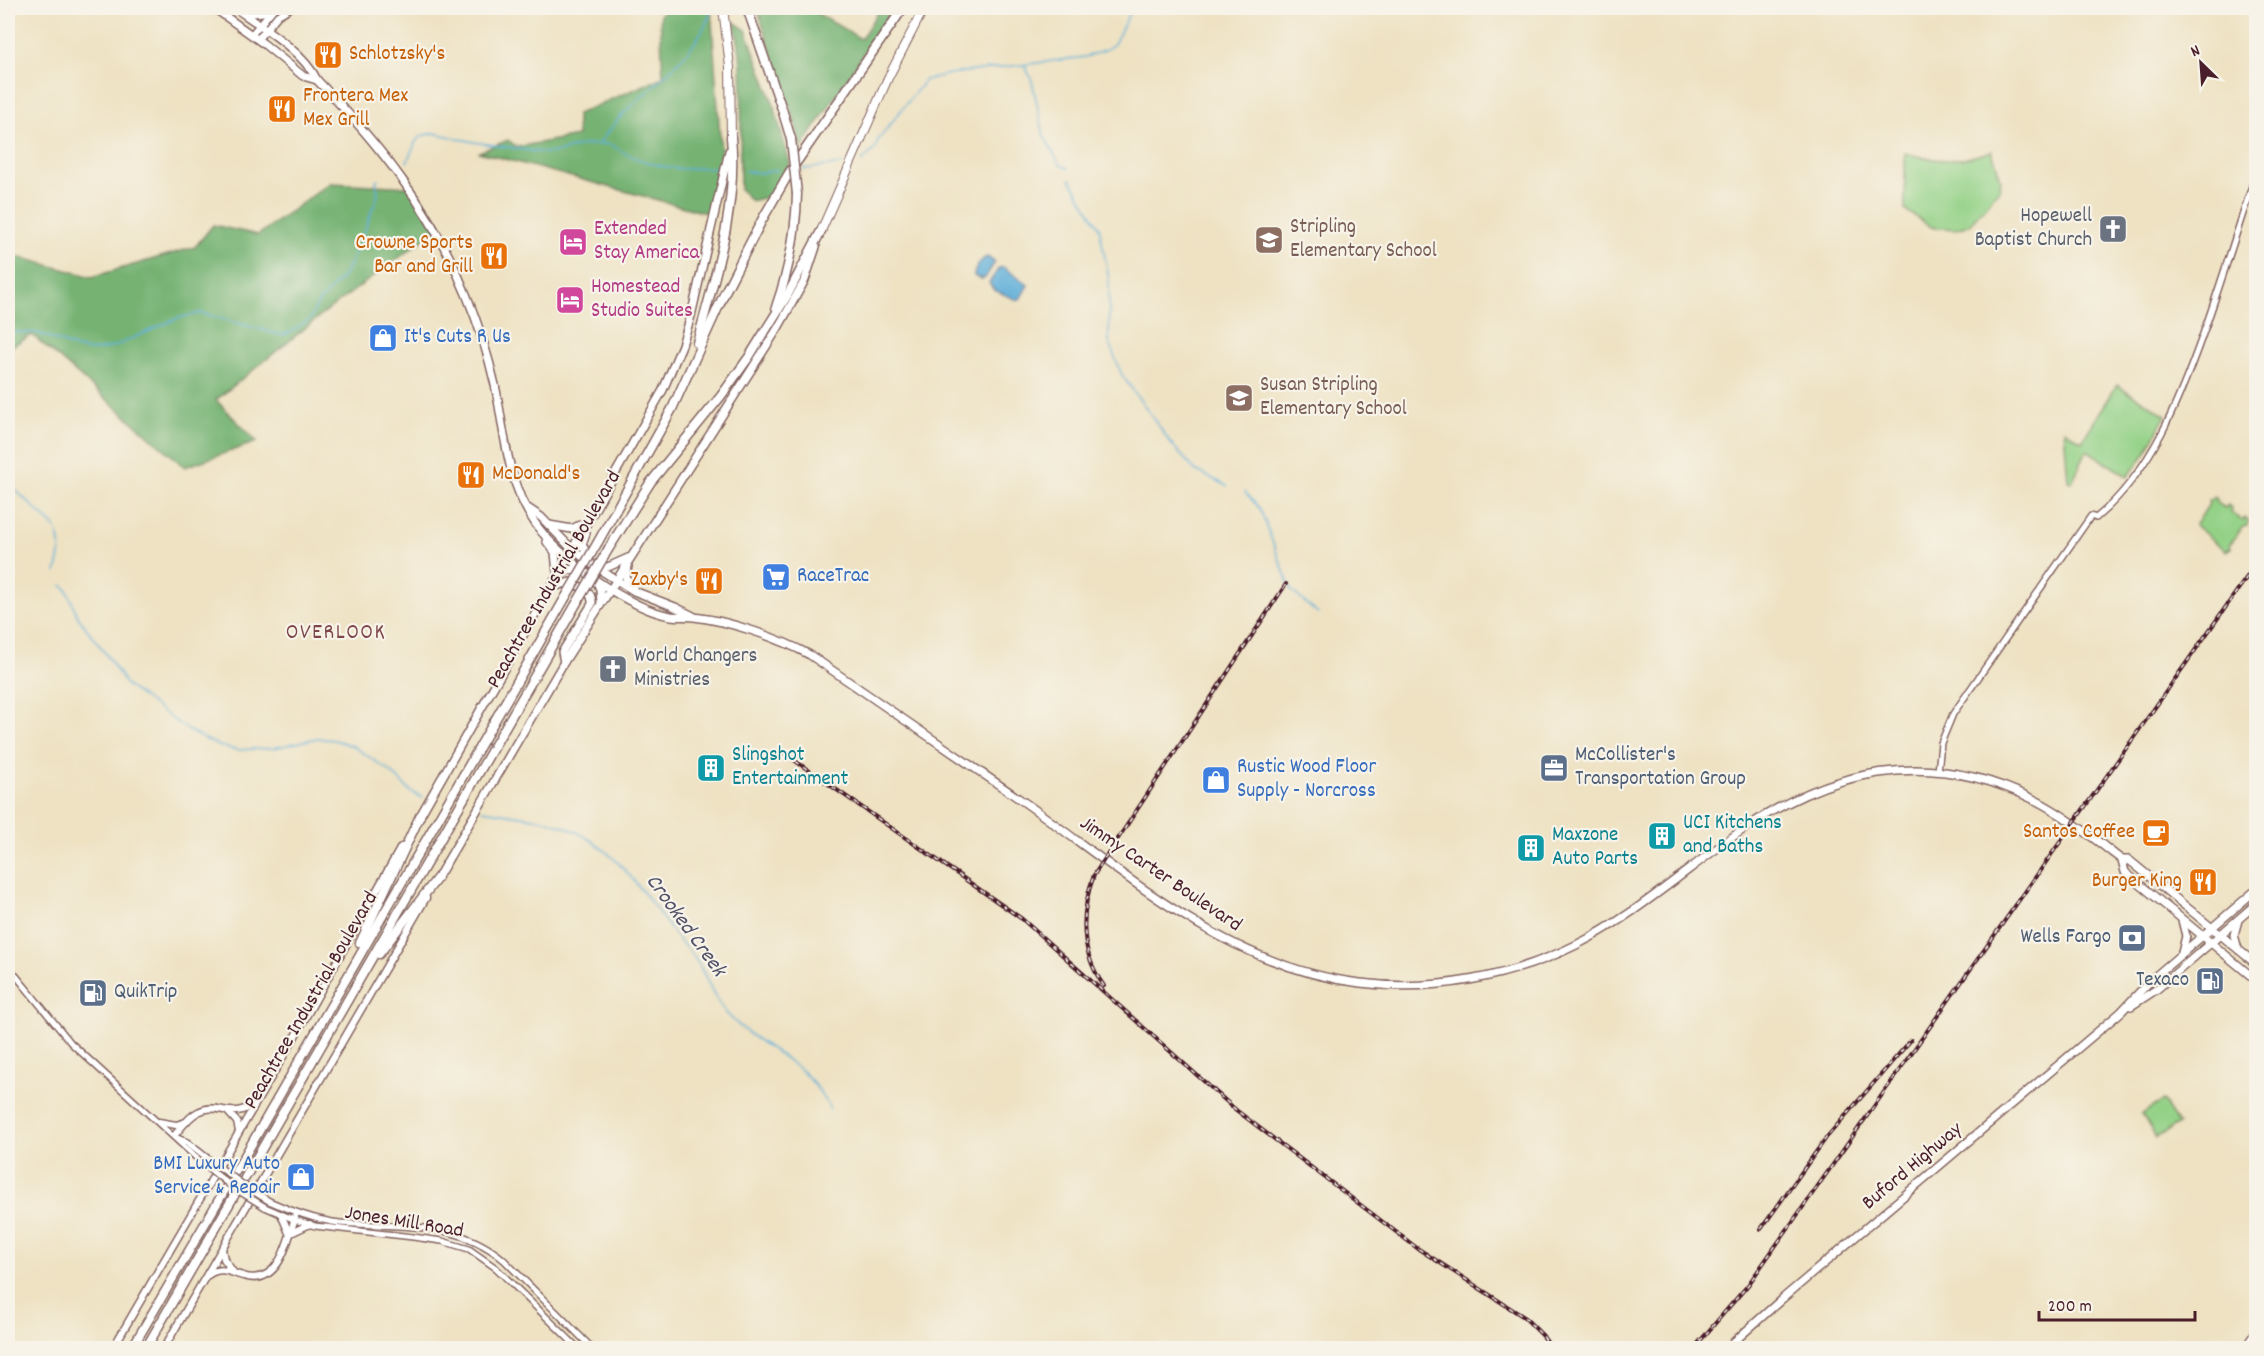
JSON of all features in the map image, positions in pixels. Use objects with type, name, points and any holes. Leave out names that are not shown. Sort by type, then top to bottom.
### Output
[{"type":"highway","points":[[690,370],[711,297],[727,217],[733,164],[730,67],[723,8]]},
{"type":"highway","points":[[747,8],[782,109],[790,139],[797,195],[794,236],[789,262],[773,316]]},
{"type":"highway","name":"Peachtree Industrial Boulevard","points":[[132,1348],[598,542],[672,409],[743,256],[789,173],[903,8]]},
{"type":"highway","points":[[773,316],[787,296],[821,231],[888,78],[924,8]]},
{"type":"highway","name":"Peachtree Industrial Boulevard","points":[[146,1348],[609,548],[650,483],[741,369],[773,316]]},
{"type":"highway","points":[[337,994],[420,816]]},
{"type":"highway","points":[[359,981],[438,877]]},
{"type":"main road","points":[[214,8],[255,36],[303,75],[317,80]]},
{"type":"main road","name":"Jimmy Carter Boulevard","points":[[235,8],[262,27],[311,68],[317,80],[362,127],[397,171],[426,213],[452,261],[470,303],[486,349],[497,395],[508,460],[526,507],[536,524],[568,552],[640,594],[695,617],[777,639],[810,655],[1214,935],[1245,951],[1284,966],[1323,977],[1360,983],[1410,986],[1472,980],[1508,971],[1542,960],[1576,945],[1609,926],[1742,830],[1788,801],[1814,789],[1860,775],[1888,771],[1938,772],[1995,783],[2035,800],[2067,819],[2122,860],[2129,860],[2256,964]]},
{"type":"main road","points":[[255,36],[274,8]]},
{"type":"main road","points":[[244,14],[274,8]]},
{"type":"main road","points":[[262,27],[290,8]]},
{"type":"main road","points":[[600,606],[600,590],[583,549],[583,539],[624,470],[623,463],[663,390],[685,338],[720,196],[731,137]]},
{"type":"main road","points":[[164,1348],[564,662],[778,328],[805,280],[821,231]]},
{"type":"main road","name":"Peachtree Industrial Boulevard","points":[[113,1348],[257,1102],[352,931],[550,588],[568,552],[623,463]]},
{"type":"main road","points":[[526,507],[531,525],[555,552],[557,575],[566,571],[608,567],[632,555]]},
{"type":"main road","name":"Jimmy Carter Boulevard","points":[[526,507],[533,510],[548,525],[568,552]]},
{"type":"main road","points":[[548,525],[572,529],[588,521]]},
{"type":"main road","points":[[568,552],[592,568],[612,590]]},
{"type":"main road","points":[[632,555],[626,578],[630,586],[675,607]]},
{"type":"main road","name":"Jimmy Carter Boulevard","points":[[595,579],[624,597],[671,616],[695,617]]},
{"type":"main road","points":[[550,588],[570,582],[585,590],[592,599],[592,604],[562,652],[564,662]]},
{"type":"main road","points":[[600,606],[624,597]]},
{"type":"main road","name":"Jimmy Carter Boulevard","points":[[2122,860],[2125,872],[2256,980]]},
{"type":"main road","name":"Buford Highway","points":[[1727,1348],[2121,1012],[2151,980],[2256,890]]},
{"type":"main road","name":"Buford Highway","points":[[2121,1012],[2157,989],[2256,904]]},
{"type":"main road","points":[[2181,918],[2186,936],[2181,955]]},
{"type":"main road","points":[[2238,919],[2234,935],[2238,949]]},
{"type":"main road","points":[[174,1136],[198,1112],[214,1108],[228,1112],[242,1111],[257,1102]]},
{"type":"main road","points":[[228,1112],[237,1122],[239,1132]]},
{"type":"main road","points":[[159,1122],[176,1125],[187,1122]]},
{"type":"main road","points":[[281,1214],[290,1234]]},
{"type":"main road","points":[[205,1277],[222,1269],[253,1278],[268,1273],[280,1262],[296,1217]]},
{"type":"main road","points":[[290,1234],[310,1224]]},
{"type":"main road","points":[[222,1248],[224,1259],[233,1272]]},
{"type":"street","points":[[1938,772],[1942,740],[1958,707],[2088,519],[2091,516],[2096,518],[2120,494],[2140,469],[2165,428],[2194,358],[2256,174]]},
{"type":"street","points":[[8,966],[71,1043],[202,1163],[231,1186],[266,1207],[281,1214],[296,1217]]},
{"type":"street","points":[[174,1136],[188,1142],[240,1184],[296,1217]]},
{"type":"street","name":"Jones Mill Road","points":[[275,1203],[324,1218],[352,1223]]},
{"type":"street","name":"Jones Mill Road","points":[[296,1217],[438,1229],[467,1237],[497,1254],[592,1348]]},
{"type":"street","name":"Jones Mill Road","points":[[296,1217],[310,1224],[335,1229],[435,1240],[463,1247],[483,1258],[578,1348]]},
{"type":"street","points":[[435,1240],[434,1234],[438,1229]]},
{"type":"street","points":[[2244,1348],[2256,1330]]},
{"type":"green space","points":[[671,8],[711,8],[721,151],[710,214],[479,152],[508,140],[517,147],[577,136],[577,114],[663,77],[660,14]]},
{"type":"green space","points":[[757,8],[808,8],[861,39],[880,8],[893,8],[801,149],[797,130]]},
{"type":"green space","points":[[734,22],[746,30],[773,102],[790,164],[771,196],[751,201],[740,189],[741,71],[740,50]]},
{"type":"green space","points":[[1992,151],[2001,180],[1999,190],[1969,225],[1955,229],[1931,227],[1905,210],[1905,153],[1949,160]]},
{"type":"green space","points":[[330,183],[413,187],[442,226],[329,309],[216,400],[257,442],[185,467],[32,335],[8,348],[8,254],[92,277],[195,247],[213,225],[258,235]]},
{"type":"green space","points":[[2117,385],[2166,415],[2146,452],[2128,477],[2087,450],[2072,482],[2068,481],[2064,430],[2082,441]]},
{"type":"green space","points":[[2215,497],[2217,499],[2215,502],[2225,508],[2228,505],[2231,508],[2230,512],[2243,521],[2245,518],[2248,521],[2247,526],[2243,527],[2230,544],[2231,548],[2226,551],[2195,523],[2209,504],[2208,501]]},
{"type":"green space","points":[[2163,1101],[2178,1124],[2156,1138],[2142,1114]]},
{"type":"water","points":[[987,257],[995,262],[985,278],[974,276],[978,265]]},
{"type":"water","points":[[1003,267],[1028,285],[1020,299],[1017,300],[994,290],[989,283],[999,268]]},
{"type":"waterway","points":[[599,143],[623,114],[687,53],[706,24],[712,8]]},
{"type":"waterway","points":[[861,162],[876,148],[878,140],[925,80],[949,74],[1085,57],[1114,44],[1132,8]]},
{"type":"waterway","points":[[1025,66],[1032,81],[1044,136],[1060,165],[1068,168]]},
{"type":"waterway","points":[[407,162],[416,141],[421,136],[434,133],[545,153],[583,145],[610,144],[637,159],[657,165],[677,169],[705,167],[716,169]]},
{"type":"waterway","points":[[803,169],[844,164]]},
{"type":"waterway","points":[[745,171],[761,173],[778,170]]},
{"type":"waterway","points":[[8,332],[38,333],[76,348],[92,351],[113,347],[178,318],[201,313],[281,335],[291,332],[310,319],[318,303],[345,274],[361,240],[378,194],[376,181],[378,179]]},
{"type":"waterway","points":[[1070,179],[1099,227],[1109,279],[1109,343],[1122,375],[1173,446],[1195,470],[1227,486]]},
{"type":"waterway","name":"Crooked Creek","points":[[8,483],[55,527],[60,549],[56,572]]},
{"type":"waterway","points":[[1245,492],[1260,509],[1291,590],[1318,614]]},
{"type":"waterway","name":"Crooked Creek","points":[[62,585],[67,590],[78,617],[127,686],[189,731],[219,746],[237,750],[274,748],[317,738],[335,740],[353,746],[391,772],[410,791],[423,798]]},
{"type":"waterway","name":"Crooked Creek","points":[[483,810],[534,818],[563,826],[599,846],[628,874],[694,957],[718,1002],[728,1015],[756,1039],[796,1066],[808,1077],[820,1091],[830,1109]]},
{"type":"railway","points":[[1694,1348],[1748,1285],[2256,564]]},
{"type":"railway","points":[[1104,986],[1090,960],[1085,932],[1086,904],[1094,875],[1286,584]]},
{"type":"railway","points":[[781,751],[1022,919],[1236,1110],[1417,1248],[1524,1317],[1543,1336],[1551,1348]]},
{"type":"railway","points":[[1761,1229],[1826,1138],[1911,1040]]},
{"type":"place","name":"Schlotzsky's","points":[[328,55]]},
{"type":"place","name":"Frontera Mex Mex Grill","points":[[282,109]]},
{"type":"place","name":"Hopewell Baptist Church","points":[[2113,229]]},
{"type":"place","name":"Stripling Elementary School","points":[[1269,240]]},
{"type":"place","name":"Extended Stay America","points":[[573,242]]},
{"type":"place","name":"Crowne Sports Bar and Grill","points":[[494,256]]},
{"type":"place","name":"Homestead Studio Suites","points":[[570,300]]},
{"type":"place","name":"It's Cuts R Us","points":[[383,338]]},
{"type":"place","name":"Susan Stripling Elementary School","points":[[1239,398]]},
{"type":"place","name":"McDonald's","points":[[471,475]]},
{"type":"place","name":"RaceTrac","points":[[776,577]]},
{"type":"place","name":"Zaxby's","points":[[709,581]]},
{"type":"place","name":"World Changers Ministries","points":[[613,669]]},
{"type":"place","name":"Slingshot Entertainment","points":[[711,768]]},
{"type":"place","name":"McCollister's Transportation Group","points":[[1554,768]]},
{"type":"place","name":"Rustic Wood Floor Supply - Norcross","points":[[1216,780]]},
{"type":"place","name":"Santos Coffee","points":[[2156,833]]},
{"type":"place","name":"UCI Kitchens and Baths","points":[[1662,836]]},
{"type":"place","name":"Maxzone Auto Parts","points":[[1531,848]]},
{"type":"place","name":"Burger King","points":[[2203,882]]},
{"type":"place","name":"Wells Fargo","points":[[2132,938]]},
{"type":"place","name":"Texaco","points":[[2210,981]]},
{"type":"place","name":"QuikTrip","points":[[93,993]]},
{"type":"place","name":"BMI Luxury Auto Service & Repair","points":[[301,1177]]},
{"type":"district","name":"OVERLOOK","points":[[336,633]]}]
